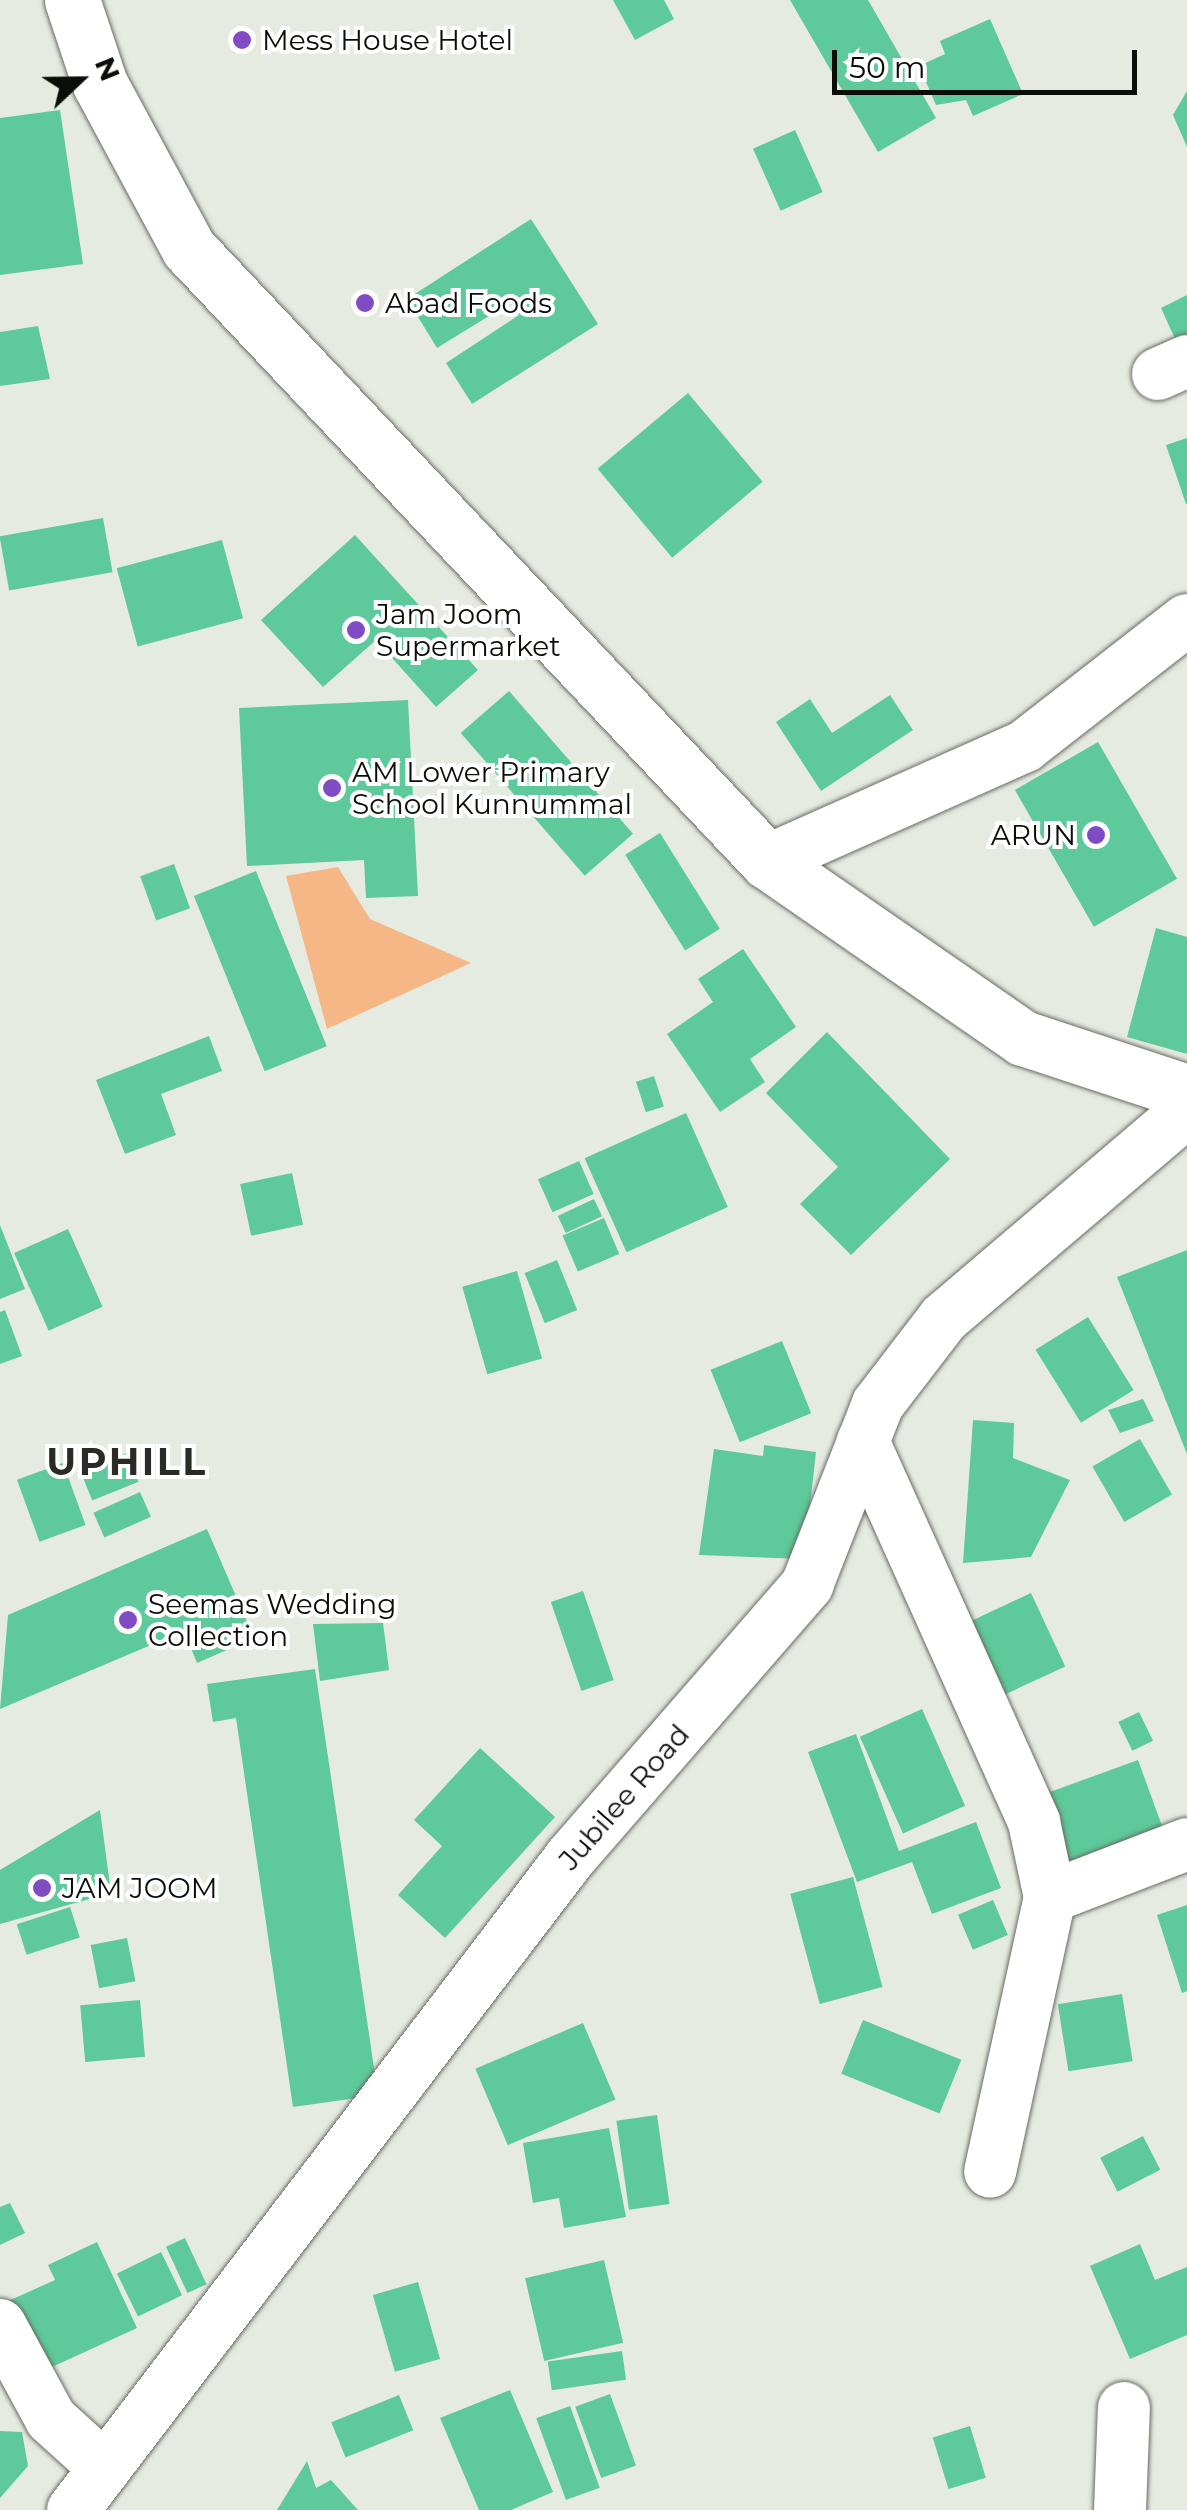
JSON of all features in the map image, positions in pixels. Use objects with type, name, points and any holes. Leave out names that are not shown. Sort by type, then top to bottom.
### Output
[{"type":"main road","points":[[72,0],[100,84],[189,250],[767,861],[1023,1038],[1187,1092]]},
{"type":"street","points":[[767,861],[997,762],[1187,620]]},
{"type":"street","name":"Jubilee Road","points":[[73,2510],[570,1858],[807,1585],[878,1404],[944,1318],[1187,1111]]},
{"type":"street","points":[[863,1441],[1034,1822],[1050,1897],[990,2172]]},
{"type":"street","points":[[1050,1897],[1187,1844]]},
{"type":"street","points":[[0,2325],[51,2420],[106,2468]]},
{"type":"street","points":[[1120,2510],[1124,2408]]},
{"type":"shaded area","points":[[338,867],[370,919],[471,963],[327,1029],[286,876]]},
{"type":"building","points":[[613,0],[664,0],[674,19],[635,40]]},
{"type":"building","points":[[790,0],[868,0],[936,118],[878,152]]},
{"type":"building","points":[[990,19],[1023,94],[973,116],[966,100],[936,105],[919,66],[945,54],[940,41]]},
{"type":"building","points":[[1187,91],[1187,147],[1173,115]]},
{"type":"building","points":[[60,110],[83,264],[0,275],[0,118]]},
{"type":"building","points":[[795,130],[823,192],[781,211],[753,149]]},
{"type":"building","points":[[531,219],[598,324],[472,404],[446,363],[519,315],[510,303],[437,348],[407,299]]},
{"type":"building","points":[[1187,295],[1187,351],[1182,354],[1161,308]]},
{"type":"building","points":[[38,326],[50,379],[0,386],[0,332]]},
{"type":"building","points":[[688,393],[763,482],[672,558],[598,469]]},
{"type":"building","points":[[1187,438],[1187,504],[1186,504],[1166,445]]},
{"type":"building","points":[[103,518],[113,572],[9,590],[0,536]]},
{"type":"building","name":"Jam Joom Supermarket","points":[[355,535],[478,670],[436,707],[376,640],[323,687],[261,620]]},
{"type":"building","points":[[222,540],[243,618],[138,646],[117,568]]},
{"type":"building","points":[[509,691],[633,834],[585,876],[461,733]]},
{"type":"building","points":[[890,695],[913,730],[821,791],[776,722],[810,699],[832,733]]},
{"type":"building","points":[[408,700],[418,896],[366,898],[364,860],[247,866],[239,708]]},
{"type":"building","name":"ARUN","points":[[1098,742],[1177,879],[1094,927],[1015,790]]},
{"type":"building","points":[[660,833],[720,929],[685,951],[625,855]]},
{"type":"building","points":[[174,864],[190,908],[156,920],[140,876]]},
{"type":"building","points":[[256,871],[327,1046],[265,1071],[194,896]]},
{"type":"building","points":[[1156,928],[1187,937],[1187,1054],[1127,1037]]},
{"type":"building","points":[[743,949],[796,1027],[750,1059],[765,1082],[720,1112],[667,1034],[713,1002],[698,979]]},
{"type":"building","points":[[827,1032],[950,1159],[851,1255],[800,1204],[838,1167],[766,1093]]},
{"type":"building","points":[[209,1036],[222,1071],[161,1094],[176,1135],[125,1154],[96,1080]]},
{"type":"building","points":[[654,1076],[664,1106],[646,1112],[636,1082]]},
{"type":"building","points":[[686,1113],[728,1207],[626,1252],[585,1158]]},
{"type":"building","points":[[579,1161],[594,1194],[553,1212],[538,1179]]},
{"type":"building","points":[[292,1173],[303,1225],[251,1236],[240,1184]]},
{"type":"building","points":[[594,1199],[602,1216],[566,1233],[558,1216]]},
{"type":"building","points":[[604,1218],[619,1254],[578,1271],[563,1236]]},
{"type":"building","points":[[0,1225],[25,1289],[0,1299]]},
{"type":"building","points":[[68,1229],[103,1307],[49,1331],[14,1253]]},
{"type":"building","points":[[1187,1250],[1187,1454],[1117,1277]]},
{"type":"building","points":[[557,1260],[577,1310],[545,1323],[525,1273]]},
{"type":"building","points":[[517,1271],[542,1358],[487,1374],[462,1287]]},
{"type":"building","points":[[5,1310],[22,1356],[0,1364],[0,1312]]},
{"type":"building","points":[[1088,1317],[1134,1390],[1081,1423],[1035,1350]]},
{"type":"building","points":[[782,1341],[811,1413],[740,1442],[711,1370]]},
{"type":"building","points":[[1143,1399],[1154,1421],[1120,1433],[1108,1410]]},
{"type":"building","points":[[973,1420],[1014,1423],[1013,1458],[1070,1480],[1031,1557],[963,1563]]},
{"type":"building","points":[[1140,1439],[1172,1494],[1124,1522],[1092,1466]]},
{"type":"building","points":[[764,1445],[816,1452],[804,1559],[699,1555],[714,1449],[763,1456]]},
{"type":"building","points":[[127,1453],[139,1482],[92,1500],[81,1472]]},
{"type":"building","points":[[63,1463],[86,1525],[40,1542],[17,1480]]},
{"type":"building","points":[[140,1492],[151,1517],[104,1537],[93,1513]]},
{"type":"building","name":"Seemas Wedding Collection","points":[[207,1529],[254,1638],[197,1663],[184,1631],[0,1709],[8,1615]]},
{"type":"building","points":[[583,1591],[614,1680],[581,1691],[551,1602]]},
{"type":"building","points":[[1031,1593],[1065,1666],[1000,1697],[966,1623]]},
{"type":"building","points":[[383,1623],[389,1670],[320,1681],[313,1624]]},
{"type":"building","points":[[315,1669],[378,2095],[293,2107],[236,1718],[213,1722],[207,1684]]},
{"type":"building","points":[[922,1709],[965,1806],[903,1833],[860,1737]]},
{"type":"building","points":[[1139,1712],[1153,1741],[1132,1751],[1118,1722]]},
{"type":"building","points":[[856,1734],[899,1851],[976,1822],[1001,1888],[932,1914],[912,1862],[857,1882],[808,1752]]},
{"type":"building","points":[[480,1748],[555,1817],[445,1938],[398,1895],[442,1846],[414,1820]]},
{"type":"building","points":[[1138,1760],[1166,1837],[1073,1871],[1045,1794]]},
{"type":"building","points":[[100,1810],[111,1893],[0,1924],[0,1870]]},
{"type":"building","points":[[853,1877],[883,1987],[820,2004],[790,1894]]},
{"type":"building","points":[[993,1900],[1008,1935],[973,1950],[958,1915]]},
{"type":"building","points":[[1187,1905],[1187,1991],[1182,1993],[1157,1915]]},
{"type":"building","points":[[70,1907],[80,1937],[27,1955],[17,1924]]},
{"type":"building","points":[[127,1938],[135,1981],[99,1988],[91,1945]]},
{"type":"building","points":[[1122,1994],[1133,2061],[1068,2071],[1058,2004]]},
{"type":"building","points":[[140,2000],[145,2057],[85,2062],[80,2005]]},
{"type":"building","points":[[863,2020],[961,2060],[940,2113],[841,2074]]},
{"type":"building","points":[[583,2023],[615,2099],[508,2145],[475,2069]]},
{"type":"building","points":[[657,2115],[670,2204],[629,2210],[616,2121]]},
{"type":"building","points":[[609,2128],[626,2217],[564,2228],[559,2198],[533,2203],[523,2143]]},
{"type":"building","points":[[1143,2136],[1160,2170],[1117,2192],[1100,2158]]},
{"type":"building","points":[[10,2203],[25,2233],[0,2245],[0,2207]]},
{"type":"building","points":[[185,2238],[207,2284],[188,2293],[166,2247]]},
{"type":"building","points":[[97,2242],[137,2328],[39,2373],[6,2302],[55,2280],[48,2265]]},
{"type":"building","points":[[1140,2244],[1155,2280],[1187,2267],[1187,2335],[1130,2359],[1090,2266]]},
{"type":"building","points":[[161,2252],[182,2295],[138,2317],[117,2273]]},
{"type":"building","points":[[604,2260],[623,2343],[544,2361],[525,2278]]},
{"type":"building","points":[[418,2282],[440,2359],[395,2372],[373,2295]]},
{"type":"building","points":[[622,2351],[626,2380],[552,2390],[548,2361]]},
{"type":"building","points":[[510,2390],[553,2492],[511,2510],[479,2510],[440,2418]]},
{"type":"building","points":[[610,2394],[636,2465],[601,2478],[575,2407]]},
{"type":"building","points":[[399,2395],[413,2430],[346,2458],[331,2422]]},
{"type":"building","points":[[570,2406],[600,2488],[566,2500],[536,2418]]},
{"type":"building","points":[[970,2426],[986,2478],[948,2489],[933,2437]]},
{"type":"building","points":[[0,2431],[22,2432],[28,2466],[0,2498]]},
{"type":"building","points":[[307,2461],[316,2488],[331,2480],[358,2510],[277,2510]]},
{"type":"place","name":"Mess House Hotel","points":[[242,40]]},
{"type":"place","name":"Abad Foods","points":[[365,303]]},
{"type":"place","name":"Jam Joom Supermarket","points":[[356,630]]},
{"type":"place","name":"AM Lower Primary School Kunnummal","points":[[332,788]]},
{"type":"place","name":"ARUN","points":[[1096,835]]},
{"type":"place","name":"Seemas Wedding Collection","points":[[128,1620]]},
{"type":"place","name":"JAM JOOM","points":[[42,1888]]},
{"type":"district","name":"UPHILL","points":[[127,1462]]}]
